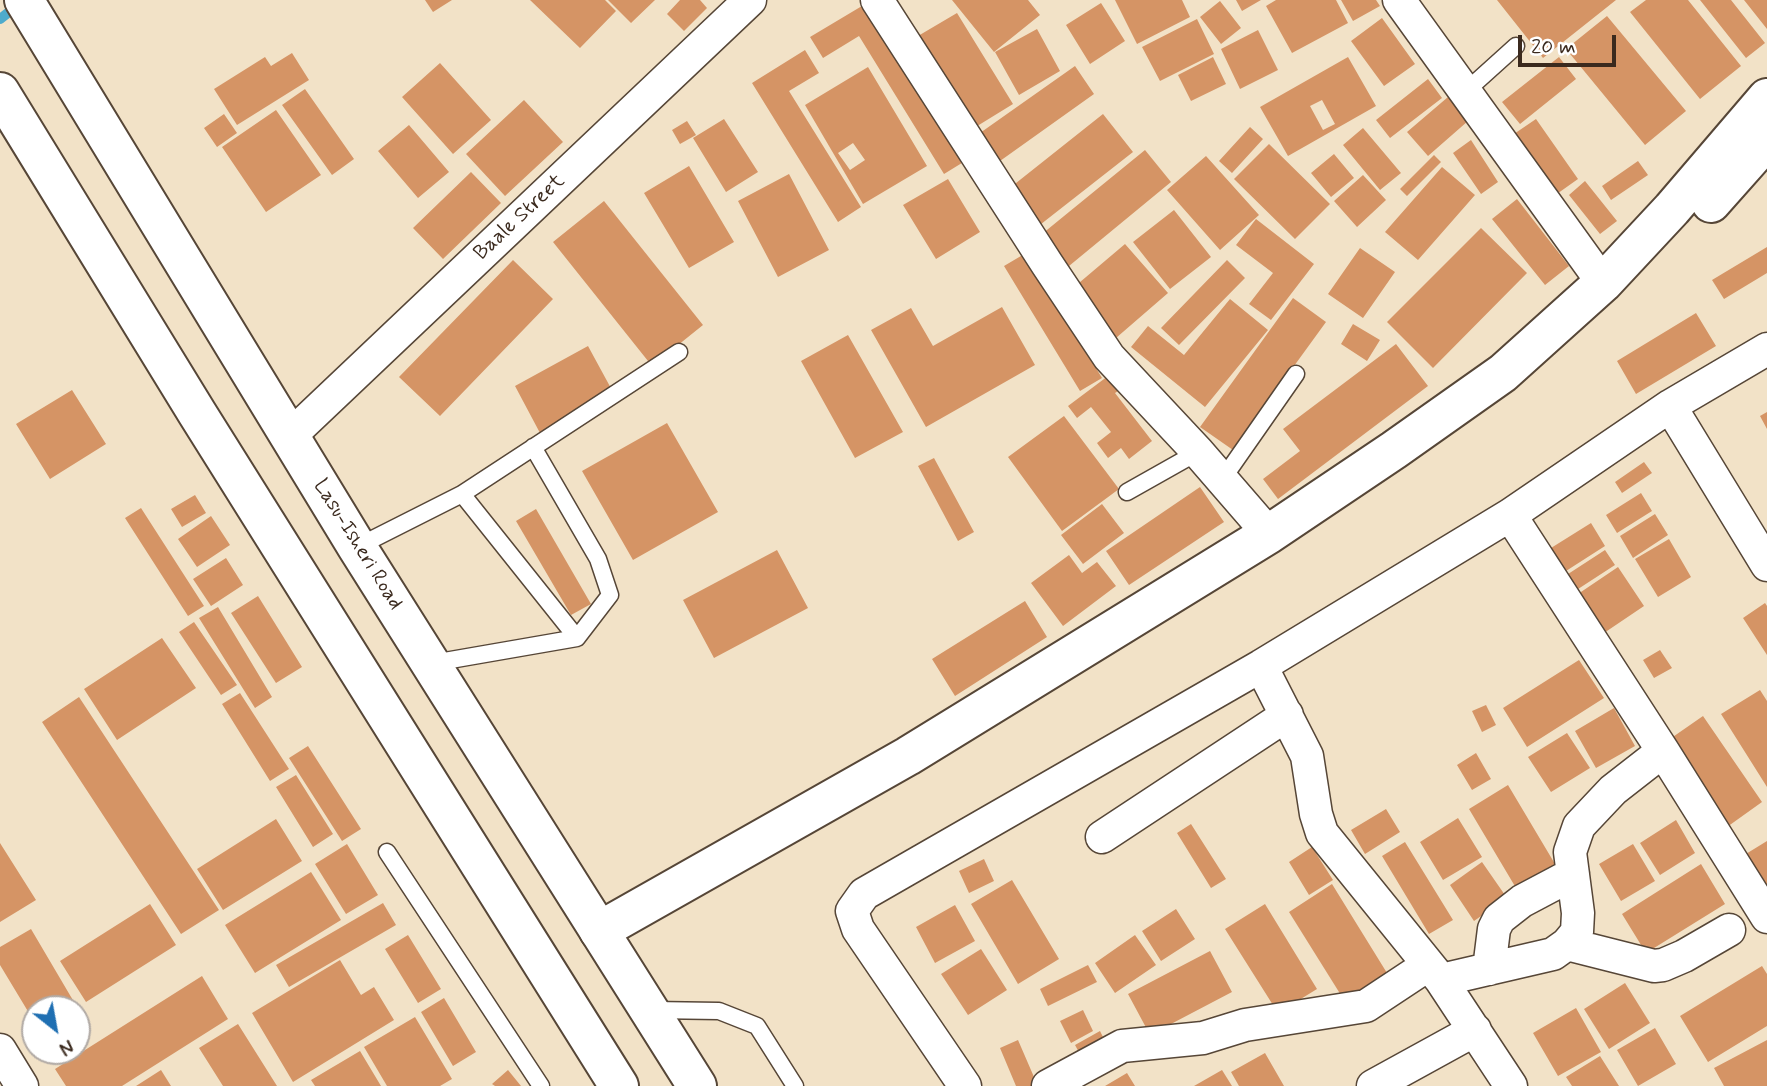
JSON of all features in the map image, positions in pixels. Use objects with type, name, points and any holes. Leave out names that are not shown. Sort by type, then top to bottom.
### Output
[{"type":"street","name":"Baale Street","points":[[290,436],[750,0]]},
{"type":"street","points":[[877,0],[1109,357],[1198,452],[1269,534]]},
{"type":"street","points":[[1399,0],[1603,283]]},
{"type":"street","name":"Lasu-Isheri Road","points":[[30,9],[357,547],[697,1086]]},
{"type":"street","points":[[0,92],[197,413],[620,1086]]},
{"type":"street","points":[[605,941],[1269,534],[1503,373],[1603,283],[1672,209],[1767,98]]},
{"type":"street","points":[[605,941],[1081,675],[1285,551],[1415,467],[1517,390],[1618,303],[1688,230],[1767,140]]},
{"type":"street","points":[[965,1086],[858,929],[852,911],[864,894],[1261,666],[1510,515],[1670,406],[1767,349]]},
{"type":"street","points":[[1670,406],[1767,565]]},
{"type":"street","points":[[1510,515],[1767,917]]},
{"type":"street","points":[[1261,666],[1307,756],[1316,814],[1322,833],[1434,973],[1511,1086]]},
{"type":"street","points":[[1102,837],[1287,715]]},
{"type":"street","points":[[1048,1086],[1122,1046],[1203,1038],[1245,1025],[1366,1006],[1434,973],[1489,969],[1553,954],[1577,932],[1578,913],[1570,852],[1579,826],[1613,790],[1663,751]]},
{"type":"street","points":[[1489,969],[1494,929],[1499,919],[1522,901],[1573,874]]},
{"type":"street","points":[[1567,944],[1654,966],[1684,956],[1730,930]]},
{"type":"street","points":[[1373,1086],[1475,1030]]},
{"type":"street","points":[[0,1050],[22,1086]]},
{"type":"lane","points":[[1465,92],[1516,46]]},
{"type":"lane","points":[[357,547],[462,494],[679,352]]},
{"type":"lane","points":[[1222,480],[1296,374]]},
{"type":"lane","points":[[432,663],[577,638],[610,595],[598,559],[533,447]]},
{"type":"lane","points":[[1127,492],[1198,452]]},
{"type":"lane","points":[[462,494],[577,638]]},
{"type":"lane","points":[[387,852],[541,1086]]},
{"type":"lane","points":[[649,1010],[719,1011],[757,1026],[795,1086]]},
{"type":"building","points":[[425,0],[452,0],[433,12]]},
{"type":"building","points":[[530,0],[605,0],[616,11],[580,48]]},
{"type":"building","points":[[608,0],[655,0],[631,23]]},
{"type":"building","points":[[680,0],[700,0],[707,8],[684,31],[667,14]]},
{"type":"building","points":[[872,0],[970,158],[944,174],[859,36],[823,58],[810,37]]},
{"type":"building","points":[[952,0],[1028,0],[1040,15],[994,52]]},
{"type":"building","points":[[1115,0],[1182,0],[1190,17],[1137,44]]},
{"type":"building","points":[[1236,0],[1261,0],[1242,11]]},
{"type":"building","points":[[1276,0],[1336,0],[1348,23],[1292,53],[1266,6]]},
{"type":"building","points":[[1341,0],[1376,0],[1380,6],[1353,21]]},
{"type":"building","points":[[1497,0],[1616,0],[1543,58]]},
{"type":"building","points":[[1646,0],[1688,0],[1741,66],[1700,99],[1630,12]]},
{"type":"building","points":[[1700,0],[1731,0],[1765,43],[1746,58]]},
{"type":"building","points":[[1744,0],[1767,0],[1767,29]]},
{"type":"building","points":[[1220,1],[1241,28],[1221,44],[1200,17]]},
{"type":"building","points":[[1101,3],[1125,41],[1090,64],[1066,25]]},
{"type":"building","points":[[957,13],[1013,104],[974,128],[918,36]]},
{"type":"building","points":[[1607,16],[1686,111],[1645,145],[1566,49]]},
{"type":"building","points":[[1382,18],[1415,64],[1384,86],[1351,41]]},
{"type":"building","points":[[1197,19],[1214,54],[1160,81],[1142,47]]},
{"type":"building","points":[[1037,29],[1060,71],[1019,95],[995,52]]},
{"type":"building","points":[[1258,30],[1278,70],[1240,89],[1221,49]]},
{"type":"building","points":[[805,50],[819,73],[789,91],[861,207],[838,222],[752,83]]},
{"type":"building","points":[[292,53],[309,80],[237,125],[214,89],[265,57],[271,66]]},
{"type":"building","points":[[1213,57],[1226,84],[1191,101],[1178,75]]},
{"type":"building","points":[[1348,57],[1376,106],[1288,156],[1260,107]],"holes":[[[1322,100],[1335,124],[1323,130],[1310,106]]]},
{"type":"building","points":[[1559,57],[1576,79],[1520,124],[1502,102]]},
{"type":"building","points":[[440,63],[491,120],[453,154],[402,97]]},
{"type":"building","points":[[1075,66],[1094,94],[1000,161],[980,133]]},
{"type":"building","points":[[868,67],[927,166],[863,204],[805,105]],"holes":[[[853,143],[865,160],[850,170],[838,153]]]},
{"type":"building","points":[[1428,79],[1442,98],[1390,138],[1376,120]]},
{"type":"building","points":[[305,89],[354,159],[332,175],[282,105]]},
{"type":"building","points":[[1448,97],[1468,121],[1428,156],[1407,132]]},
{"type":"building","points":[[524,100],[563,142],[505,196],[466,154]]},
{"type":"building","points":[[276,110],[321,175],[266,212],[222,147]]},
{"type":"building","points":[[224,114],[237,133],[217,147],[204,128]]},
{"type":"building","points":[[1103,114],[1133,152],[1036,228],[1006,191]]},
{"type":"building","points":[[724,119],[758,172],[726,192],[693,138]]},
{"type":"building","points":[[1536,119],[1578,179],[1554,196],[1511,136]]},
{"type":"building","points":[[687,121],[696,135],[680,144],[672,130]]},
{"type":"building","points":[[409,125],[449,172],[418,198],[378,151]]},
{"type":"building","points":[[1250,127],[1263,139],[1232,173],[1219,161]]},
{"type":"building","points":[[1363,128],[1401,173],[1380,190],[1343,145]]},
{"type":"building","points":[[1471,140],[1498,182],[1481,194],[1453,153]]},
{"type":"building","points":[[1269,144],[1330,204],[1295,239],[1234,179]]},
{"type":"building","points":[[1145,150],[1171,182],[1069,266],[1042,234]]},
{"type":"building","points":[[1334,154],[1354,178],[1331,197],[1311,173]]},
{"type":"building","points":[[1434,155],[1441,162],[1407,196],[1400,189]]},
{"type":"building","points":[[1206,156],[1259,215],[1220,250],[1167,190]]},
{"type":"building","points":[[1638,161],[1648,175],[1611,200],[1602,186]]},
{"type":"building","points":[[689,166],[734,242],[689,268],[644,193]]},
{"type":"building","points":[[1442,167],[1475,195],[1418,260],[1385,232]]},
{"type":"building","points":[[471,172],[501,203],[443,259],[413,228]]},
{"type":"building","points":[[789,174],[829,250],[778,277],[738,201]]},
{"type":"building","points":[[1363,175],[1386,200],[1357,227],[1334,201]]},
{"type":"building","points":[[948,179],[980,232],[936,259],[903,205]]},
{"type":"building","points":[[1585,181],[1617,221],[1600,234],[1569,195]]},
{"type":"building","points":[[1517,199],[1569,266],[1545,285],[1492,219]]},
{"type":"building","points":[[604,201],[703,325],[652,366],[553,242]]},
{"type":"building","points":[[1174,210],[1211,257],[1170,289],[1133,242]]},
{"type":"building","points":[[1256,219],[1314,264],[1271,320],[1249,304],[1273,273],[1236,245]]},
{"type":"building","points":[[1481,228],[1527,273],[1433,368],[1387,322]]},
{"type":"building","points":[[1125,244],[1168,293],[1116,338],[1073,288]]},
{"type":"building","points":[[1767,247],[1767,273],[1724,299],[1712,280]]},
{"type":"building","points":[[1360,248],[1395,272],[1363,318],[1328,294]]},
{"type":"building","points":[[1026,253],[1102,378],[1080,391],[1004,266]]},
{"type":"building","points":[[513,260],[553,299],[440,416],[399,377]]},
{"type":"building","points":[[1227,260],[1245,278],[1179,345],[1161,328]]},
{"type":"building","points":[[1293,298],[1326,322],[1233,450],[1200,427]]},
{"type":"building","points":[[1230,299],[1268,330],[1205,407],[1131,347],[1148,326],[1184,355]]},
{"type":"building","points":[[1002,307],[1035,365],[926,427],[871,330],[911,308],[933,346]]},
{"type":"building","points":[[1696,313],[1716,346],[1636,394],[1617,361]]},
{"type":"building","points":[[1353,324],[1380,340],[1367,361],[1341,344]]},
{"type":"building","points":[[848,335],[903,432],[855,458],[801,361]]},
{"type":"building","points":[[1396,344],[1428,386],[1278,499],[1263,479],[1300,451],[1283,429]]},
{"type":"building","points":[[588,346],[613,392],[540,433],[515,386]]},
{"type":"building","points":[[1112,373],[1123,388],[1115,393],[1152,441],[1129,459],[1121,448],[1108,458],[1097,443],[1111,432],[1091,407],[1077,418],[1068,406]]},
{"type":"building","points":[[72,390],[106,444],[50,479],[16,424]]},
{"type":"building","points":[[1767,412],[1767,429],[1760,416]]},
{"type":"building","points":[[1064,416],[1119,489],[1062,531],[1008,457]]},
{"type":"building","points":[[667,423],[718,512],[633,560],[582,471]]},
{"type":"building","points":[[934,458],[974,532],[958,541],[918,466]]},
{"type":"building","points":[[1644,462],[1652,473],[1622,493],[1615,482]]},
{"type":"building","points":[[1200,487],[1224,522],[1129,585],[1106,551]]},
{"type":"building","points":[[1641,493],[1652,511],[1617,533],[1606,515]]},
{"type":"building","points":[[195,495],[206,513],[182,527],[171,509]]},
{"type":"building","points":[[1102,504],[1124,533],[1083,564],[1061,535]]},
{"type":"building","points":[[141,508],[204,606],[188,616],[125,518]]},
{"type":"building","points":[[536,509],[591,604],[571,615],[516,521]]},
{"type":"building","points":[[1655,514],[1668,535],[1633,558],[1620,536]]},
{"type":"building","points":[[211,516],[230,545],[197,567],[178,539]]},
{"type":"building","points":[[1591,523],[1605,546],[1566,571],[1551,548]]},
{"type":"building","points":[[1669,539],[1691,577],[1658,597],[1635,559]]},
{"type":"building","points":[[777,550],[808,608],[714,658],[683,600]]},
{"type":"building","points":[[1605,550],[1615,565],[1575,591],[1565,576]]},
{"type":"building","points":[[1069,555],[1082,573],[1097,562],[1116,586],[1063,626],[1031,583]]},
{"type":"building","points":[[226,558],[243,585],[211,606],[193,579]]},
{"type":"building","points":[[1618,567],[1644,606],[1604,633],[1578,594]]},
{"type":"building","points":[[258,596],[302,667],[276,683],[231,613]]},
{"type":"building","points":[[1025,601],[1047,637],[955,696],[932,659]]},
{"type":"building","points":[[1765,603],[1767,606],[1767,655],[1743,618]]},
{"type":"building","points":[[218,607],[272,697],[255,708],[199,618]]},
{"type":"building","points":[[194,622],[237,685],[221,695],[179,632]]},
{"type":"building","points":[[162,638],[196,688],[117,740],[84,689]]},
{"type":"building","points":[[1660,650],[1672,668],[1654,678],[1643,660]]},
{"type":"building","points":[[1579,660],[1604,698],[1527,747],[1503,708]]},
{"type":"building","points":[[1760,690],[1767,701],[1767,787],[1721,714]]},
{"type":"building","points":[[240,693],[289,769],[270,781],[222,704]]},
{"type":"building","points":[[79,697],[219,910],[181,934],[42,722]]},
{"type":"building","points":[[1486,705],[1496,725],[1482,732],[1472,711]]},
{"type":"building","points":[[1614,708],[1635,746],[1596,768],[1575,731]]},
{"type":"building","points":[[1703,716],[1762,802],[1727,827],[1667,741]]},
{"type":"building","points":[[1567,733],[1590,768],[1551,792],[1528,757]]},
{"type":"building","points":[[308,746],[361,829],[342,841],[289,758]]},
{"type":"building","points":[[1476,753],[1491,779],[1472,790],[1457,765]]},
{"type":"building","points":[[296,775],[333,834],[313,847],[276,787]]},
{"type":"building","points":[[1508,785],[1555,864],[1516,888],[1469,809]]},
{"type":"building","points":[[1386,809],[1400,832],[1365,854],[1351,830]]},
{"type":"building","points":[[1458,818],[1482,857],[1443,880],[1420,842]]},
{"type":"building","points":[[276,819],[302,861],[223,910],[197,869]]},
{"type":"building","points":[[1676,820],[1695,853],[1660,875],[1640,843]]},
{"type":"building","points":[[1191,824],[1226,879],[1211,888],[1177,833]]},
{"type":"building","points":[[1767,841],[1767,899],[1741,857]]},
{"type":"building","points":[[1405,842],[1453,920],[1429,934],[1382,856]]},
{"type":"building","points":[[0,843],[36,900],[0,922]]},
{"type":"building","points":[[347,844],[378,895],[346,914],[315,864]]},
{"type":"building","points":[[1633,844],[1655,881],[1621,901],[1599,864]]},
{"type":"building","points":[[1312,847],[1333,880],[1309,895],[1289,862]]},
{"type":"building","points":[[984,859],[994,881],[969,893],[959,871]]},
{"type":"building","points":[[1482,862],[1507,898],[1474,921],[1450,885]]},
{"type":"building","points":[[1701,864],[1725,904],[1646,953],[1622,914]]},
{"type":"building","points":[[311,872],[341,920],[255,973],[225,925]]},
{"type":"building","points":[[1012,880],[1059,959],[1018,984],[971,904]]},
{"type":"building","points":[[1332,884],[1387,973],[1344,1000],[1289,912]]},
{"type":"building","points":[[383,903],[396,925],[289,987],[276,965]]},
{"type":"building","points":[[150,904],[176,945],[91,999],[91,995],[82,995],[60,961]]},
{"type":"building","points":[[1265,904],[1317,989],[1278,1013],[1225,929]]},
{"type":"building","points":[[955,905],[975,941],[935,963],[916,927]]},
{"type":"building","points":[[1176,909],[1195,939],[1161,961],[1142,931]]},
{"type":"building","points":[[31,929],[70,995],[21,995],[21,1000],[0,965],[0,947]]},
{"type":"building","points":[[408,935],[441,989],[418,1003],[385,949]]},
{"type":"building","points":[[1135,935],[1156,965],[1115,993],[1095,963]]},
{"type":"building","points":[[981,949],[1007,990],[968,1015],[941,974]]},
{"type":"building","points":[[1210,951],[1232,992],[1150,1035],[1128,994]]},
{"type":"building","points":[[340,960],[361,995],[374,987],[394,1020],[293,1082],[252,1013]]},
{"type":"building","points":[[1088,965],[1097,982],[1048,1006],[1040,989]]},
{"type":"building","points":[[1762,966],[1767,974],[1767,1026],[1708,1062],[1680,1016]]},
{"type":"building","points":[[202,976],[228,1019],[122,1086],[66,1086],[55,1069],[61,1065],[91,1065],[91,1046]]},
{"type":"building","points":[[1625,983],[1650,1023],[1609,1049],[1584,1009]]},
{"type":"building","points":[[444,998],[476,1052],[453,1066],[421,1012]]},
{"type":"building","points":[[1576,1008],[1601,1052],[1558,1076],[1533,1033]]},
{"type":"building","points":[[1083,1010],[1093,1031],[1071,1043],[1060,1021]]},
{"type":"building","points":[[415,1017],[452,1079],[440,1086],[387,1086],[364,1047]]},
{"type":"building","points":[[238,1024],[277,1086],[223,1086],[199,1048]]},
{"type":"building","points":[[1655,1028],[1676,1064],[1638,1086],[1617,1050]]},
{"type":"building","points":[[1100,1031],[1106,1043],[1082,1058],[1075,1045]]},
{"type":"building","points":[[1018,1040],[1037,1084],[1033,1086],[1016,1086],[1000,1048]]},
{"type":"building","points":[[1767,1040],[1767,1086],[1724,1086],[1714,1068]]},
{"type":"building","points":[[360,1051],[381,1086],[315,1086],[311,1080]]},
{"type":"building","points":[[1265,1053],[1284,1086],[1239,1086],[1231,1072]]},
{"type":"building","points":[[1600,1056],[1619,1086],[1572,1086],[1566,1077]]},
{"type":"building","points":[[161,1070],[171,1086],[136,1086]]},
{"type":"building","points":[[508,1070],[521,1086],[492,1084]]},
{"type":"building","points":[[1222,1070],[1232,1086],[1194,1086]]},
{"type":"building","points":[[1127,1073],[1135,1086],[1105,1086]]},
{"type":"waterway","points":[[0,19],[18,5]]}]
